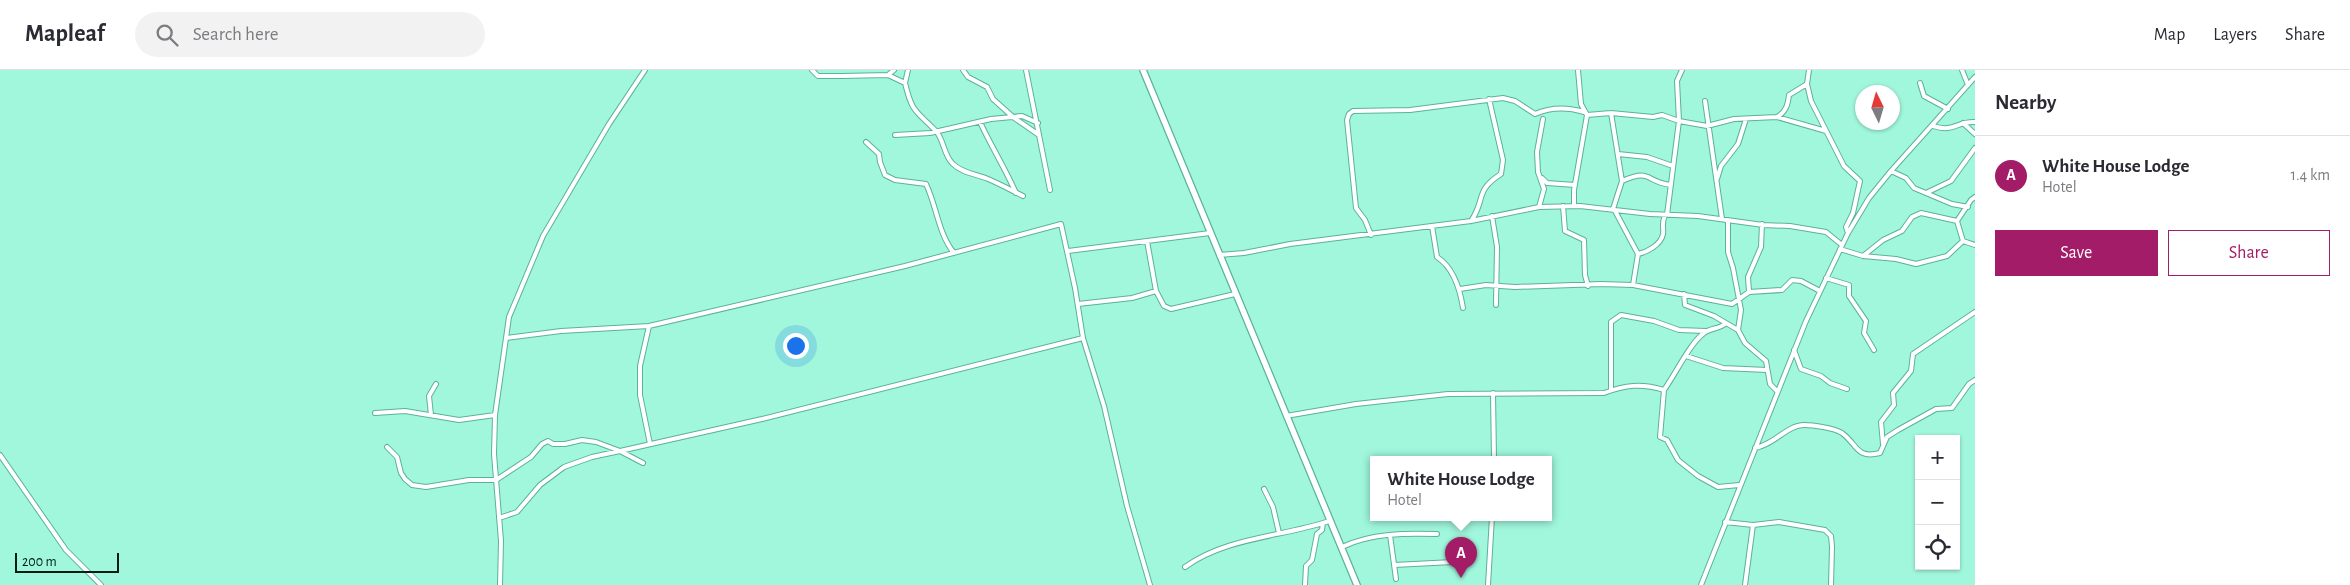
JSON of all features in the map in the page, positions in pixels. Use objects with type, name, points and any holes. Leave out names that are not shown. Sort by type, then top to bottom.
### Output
[{"type":"highway","points":[[1143,70],[1286,416],[1326,522],[1342,547],[1356,585]]},
{"type":"street","points":[[500,585],[495,415],[509,317],[543,236],[609,124],[645,70]]},
{"type":"street","points":[[812,70],[818,76],[888,75],[905,83]]},
{"type":"street","points":[[888,75],[894,70]]},
{"type":"street","points":[[908,70],[905,83],[910,103],[922,120],[937,131],[945,154],[953,164],[965,172],[988,179],[1023,196]]},
{"type":"street","points":[[962,70],[968,77],[988,87],[993,99],[1013,117],[1040,136]]},
{"type":"street","points":[[1026,70],[1050,190]]},
{"type":"street","points":[[1574,206],[1575,185],[1586,114],[1581,104],[1578,70]]},
{"type":"street","points":[[1638,254],[1649,251],[1662,238],[1661,225],[1666,215],[1672,185],[1679,121],[1677,81],[1682,70]]},
{"type":"street","points":[[1809,70],[1806,84],[1811,101],[1844,166],[1860,181],[1853,213],[1846,228],[1848,233]]},
{"type":"street","points":[[1962,70],[1968,85]]},
{"type":"street","points":[[1701,585],[1794,350],[1848,233],[1869,198],[1891,171],[1975,78]]},
{"type":"street","points":[[1920,83],[1924,96],[1948,110]]},
{"type":"street","points":[[1777,118],[1783,114],[1790,95],[1806,84]]},
{"type":"street","points":[[1371,235],[1365,220],[1356,208],[1347,120],[1349,114],[1353,112],[1410,110],[1503,98],[1515,101],[1535,114],[1549,108],[1576,109],[1586,114],[1611,113],[1652,118],[1662,115],[1679,121],[1707,126],[1715,126],[1724,120],[1777,118],[1826,131]]},
{"type":"street","points":[[1471,221],[1477,213],[1481,196],[1487,183],[1501,174],[1503,160],[1489,99]]},
{"type":"street","points":[[1705,101],[1707,126],[1710,131],[1722,219]]},
{"type":"street","points":[[1611,113],[1622,180],[1613,209],[1638,254],[1633,285]]},
{"type":"street","points":[[895,135],[937,131],[1022,116],[1038,123]]},
{"type":"street","points":[[1542,119],[1538,152],[1538,172],[1547,182],[1575,185]]},
{"type":"street","points":[[1716,181],[1721,166],[1738,144],[1746,119]]},
{"type":"street","points":[[980,122],[1016,192]]},
{"type":"street","points":[[1932,126],[1950,129],[1963,123],[1975,122]]},
{"type":"street","points":[[1963,123],[1975,134]]},
{"type":"street","points":[[866,142],[879,154],[880,162],[886,175],[895,180],[926,184],[933,200],[945,242],[954,253]]},
{"type":"street","points":[[1926,193],[1952,182],[1975,148]]},
{"type":"street","points":[[1618,154],[1647,157],[1673,166]]},
{"type":"street","points":[[1891,171],[1906,178],[1914,188],[1952,204],[1968,207]]},
{"type":"street","points":[[1622,180],[1636,175],[1645,175],[1660,184],[1672,185]]},
{"type":"street","points":[[1539,208],[1544,189],[1542,178]]},
{"type":"street","points":[[1957,222],[1975,197]]},
{"type":"street","points":[[1219,255],[1471,221],[1539,208],[1563,206],[1790,226],[1826,232],[1841,247],[1863,256],[1896,259],[1916,264],[1947,256],[1963,241]]},
{"type":"street","points":[[1563,206],[1565,231],[1584,240],[1585,275],[1588,286]]},
{"type":"street","points":[[1863,256],[1882,240],[1902,231],[1912,217],[1921,213],[1957,222]]},
{"type":"street","points":[[1492,216],[1497,247],[1496,306]]},
{"type":"street","points":[[1728,220],[1728,252],[1741,310],[1738,330],[1745,343],[1766,361],[1770,384],[1777,391]]},
{"type":"street","points":[[1957,222],[1963,241]]},
{"type":"street","points":[[506,338],[561,331],[649,326],[954,253],[1061,224],[1068,251],[1083,338],[1104,406],[1127,506],[1150,585]]},
{"type":"street","points":[[1749,292],[1748,276],[1761,247],[1762,224]]},
{"type":"street","points":[[1432,226],[1437,257],[1445,262],[1460,289],[1463,308]]},
{"type":"street","points":[[1068,251],[1210,233]]},
{"type":"street","points":[[1147,241],[1156,291],[1164,306],[1171,309],[1235,294]]},
{"type":"street","points":[[1963,241],[1975,245]]},
{"type":"street","points":[[1826,278],[1849,285],[1849,296],[1866,321],[1864,333],[1874,350]]},
{"type":"street","points":[[1460,289],[1486,285],[1633,285],[1732,304],[1749,292],[1782,290],[1792,280],[1820,291]]},
{"type":"street","points":[[1078,304],[1132,298],[1156,291]]},
{"type":"street","points":[[1684,294],[1685,304],[1714,316],[1738,330]]},
{"type":"street","points":[[1883,444],[1880,422],[1894,405],[1893,393],[1912,371],[1913,354],[1975,312]]},
{"type":"street","points":[[1611,390],[1611,322],[1621,315],[1654,321],[1679,330],[1706,331],[1720,328],[1725,324]]},
{"type":"street","points":[[649,326],[640,366],[640,395],[650,444]]},
{"type":"street","points":[[1706,331],[1698,338],[1664,390],[1660,437],[1667,440],[1678,460],[1698,476],[1718,487],[1740,485]]},
{"type":"street","points":[[499,518],[517,512],[540,485],[564,467],[592,457],[762,419],[1083,338]]},
{"type":"street","points":[[1794,350],[1801,369],[1821,376],[1830,383],[1847,389]]},
{"type":"street","points":[[1686,356],[1723,368],[1767,370]]},
{"type":"street","points":[[1755,448],[1764,447],[1789,430],[1803,424],[1841,433],[1861,454],[1870,456],[1880,453],[1887,437],[1936,409],[1952,408],[1969,384],[1975,380]]},
{"type":"street","points":[[430,415],[429,396],[436,384]]},
{"type":"street","points":[[1286,416],[1384,400],[1448,394],[1604,393],[1619,387],[1648,385],[1664,390]]},
{"type":"street","points":[[1493,393],[1494,456]]},
{"type":"street","points":[[375,413],[406,411],[459,420],[495,415]]},
{"type":"street","points":[[387,447],[397,457],[400,473],[412,485],[426,487],[469,480],[496,480],[531,456],[542,444],[548,442],[565,444],[582,440],[596,442],[620,451],[643,463]]},
{"type":"street","points":[[0,455],[66,550],[101,585]]},
{"type":"street","points":[[1264,489],[1272,507],[1279,533]]},
{"type":"street","points":[[1488,585],[1492,521]]},
{"type":"street","points":[[1185,567],[1224,548],[1326,522]]},
{"type":"street","points":[[1306,585],[1306,566],[1312,560],[1317,534],[1322,530],[1326,522]]},
{"type":"street","points":[[1726,522],[1753,525],[1779,522],[1825,530],[1831,536],[1831,585]]},
{"type":"street","points":[[1745,585],[1753,525]]},
{"type":"street","points":[[1342,547],[1350,543],[1401,533],[1437,534]]},
{"type":"street","points":[[1390,535],[1396,579]]},
{"type":"street","points":[[1394,565],[1453,562]]},
{"type":"place","name":"White House Lodge","points":[[1461,578]]}]
